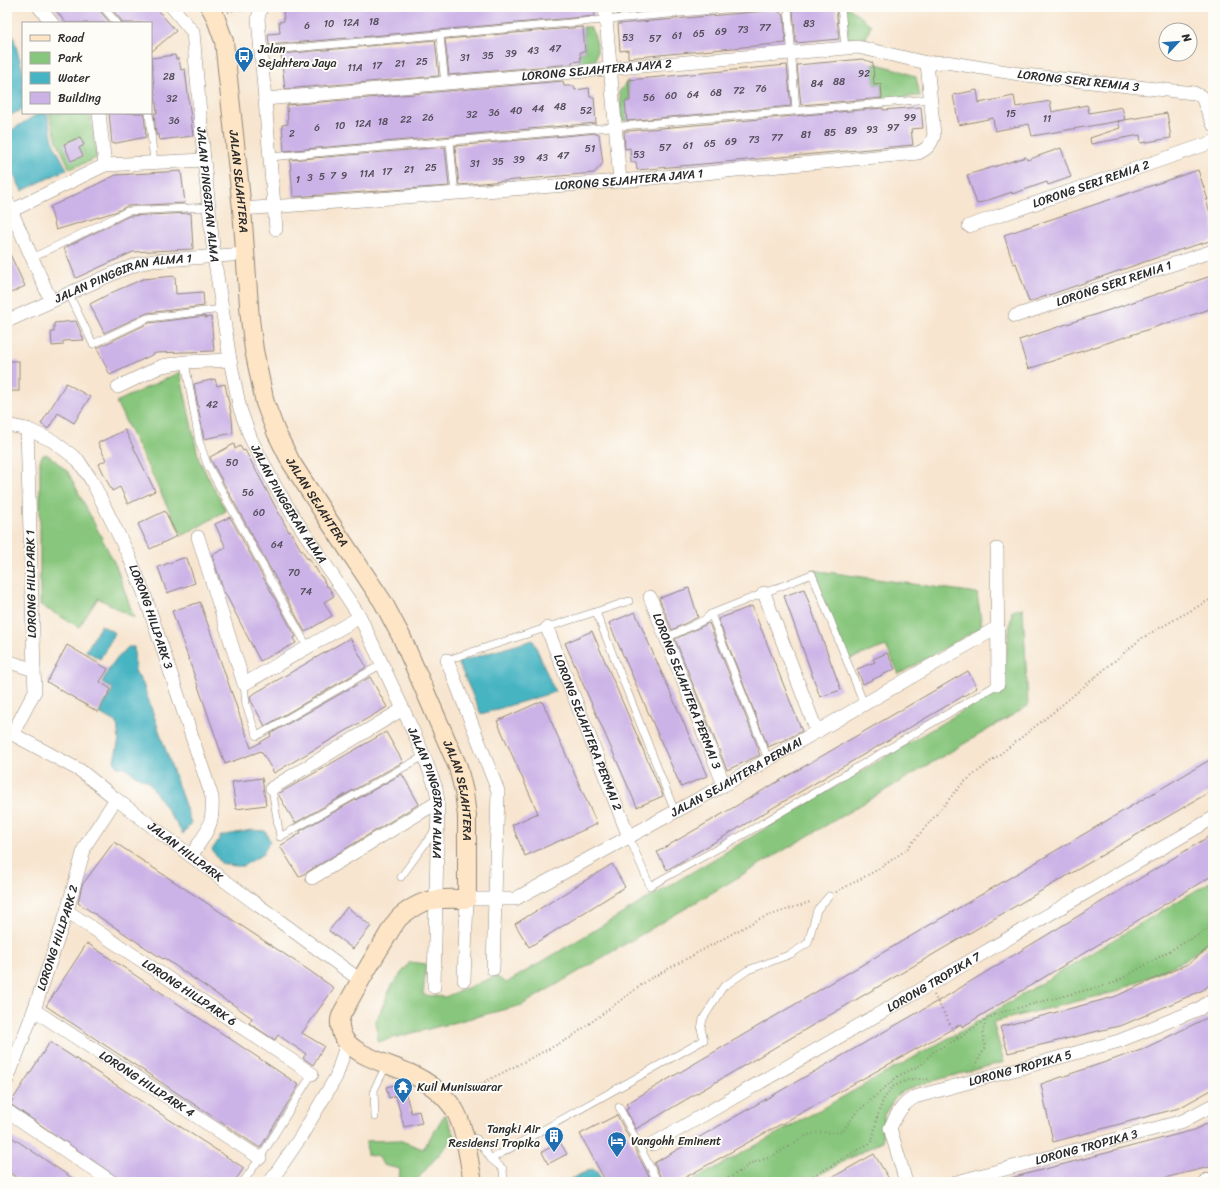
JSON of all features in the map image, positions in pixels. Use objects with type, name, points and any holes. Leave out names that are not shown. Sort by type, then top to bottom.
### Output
[{"type":"main road","name":"JALAN SEJAHTERA","points":[[213,11],[224,41],[242,209],[244,254],[254,350],[265,403],[276,432],[291,462],[383,602],[402,638],[458,767],[464,792],[467,816],[467,899]]},
{"type":"main road","points":[[467,899],[436,899],[423,902],[399,918],[360,980],[342,1014],[340,1028],[347,1043],[362,1053],[423,1080],[445,1098],[455,1110],[464,1136],[473,1182]]},
{"type":"street","points":[[39,7],[51,22]]},
{"type":"street","name":"JALAN PINGGIRAN ALMA","points":[[172,7],[193,32],[214,256],[230,360],[240,409],[251,439],[275,486],[360,617],[424,756],[436,788],[438,802],[434,987]]},
{"type":"street","points":[[605,7],[620,181]]},
{"type":"street","points":[[259,13],[276,229]]},
{"type":"street","name":"LORONG SEJAHTERA JAYA 2","points":[[265,99],[858,47],[927,64]]},
{"type":"street","name":"LORONG SERI REMIA 3","points":[[927,64],[946,62],[1025,75],[1194,94],[1202,97],[1213,124]]},
{"type":"street","name":"LORONG SEJAHTERA JAYA 1","points":[[242,209],[274,208],[620,181],[918,153],[925,150],[932,143],[934,135],[929,99],[927,64]]},
{"type":"street","points":[[98,114],[105,165]]},
{"type":"street","name":"LORONG SERI REMIA 2","points":[[969,226],[1213,142]]},
{"type":"street","points":[[51,301],[9,206],[105,165],[204,160]]},
{"type":"street","name":"LORONG SERI REMIA 1","points":[[1015,316],[1213,251]]},
{"type":"street","name":"JALAN PINGGIRAN ALMA 1","points":[[7,321],[138,264],[153,261],[244,254]]},
{"type":"street","points":[[118,387],[162,366],[185,362],[230,360]]},
{"type":"street","name":"LORONG HILLPARK 3","points":[[7,425],[27,429],[53,441],[78,460],[92,480],[132,562],[144,593],[212,797],[213,813],[209,828],[191,856]]},
{"type":"street","name":"LORONG HILLPARK 1","points":[[10,732],[35,691],[27,429]]},
{"type":"street","points":[[198,536],[244,684],[360,617]]},
{"type":"street","points":[[997,549],[998,684]]},
{"type":"street","points":[[764,594],[817,732]]},
{"type":"street","name":"LORONG SEJAHTERA PERMAI 3","points":[[650,597],[724,785]]},
{"type":"street","name":"JALAN SEJAHTERA PERMAI","points":[[467,899],[515,899],[724,785],[998,627]]},
{"type":"street","name":"LORONG SEJAHTERA PERMAI 2","points":[[547,628],[629,837]]},
{"type":"street","points":[[447,660],[498,791],[493,969]]},
{"type":"street","points":[[7,661],[34,670]]},
{"type":"street","points":[[272,788],[403,709]]},
{"type":"street","name":"JALAN HILLPARK","points":[[10,732],[81,771],[191,856],[360,980]]},
{"type":"street","name":"LORONG HILLPARK 2","points":[[7,1080],[34,1010],[67,912],[85,846],[116,799]]},
{"type":"street","points":[[312,878],[438,802]]},
{"type":"street","name":"LORONG TROPIKA 7","points":[[653,1144],[929,985],[1213,818]]},
{"type":"street","name":"JALAN SEJAHTERA","points":[[464,980],[467,899]]},
{"type":"street","name":"LORONG HILLPARK 6","points":[[67,912],[312,1074]]},
{"type":"street","name":"LORONG TROPIKA 5","points":[[906,1182],[890,1128],[905,1102],[915,1097],[1119,1041],[1199,1009],[1213,999]]},
{"type":"street","name":"LORONG HILLPARK 4","points":[[34,1010],[260,1158]]},
{"type":"street","points":[[270,1182],[300,1138],[336,1076],[347,1043]]},
{"type":"street","name":"LORONG TROPIKA 3","points":[[957,1182],[1183,1121],[1213,1105]]},
{"type":"street","points":[[7,1111],[112,1182]]},
{"type":"street","points":[[1207,1182],[1213,1180]]},
{"type":"lane","points":[[103,7],[116,22]]},
{"type":"lane","points":[[261,51],[440,36],[747,7]]},
{"type":"lane","points":[[788,7],[796,111]]},
{"type":"lane","points":[[841,7],[845,48]]},
{"type":"lane","points":[[440,36],[445,84]]},
{"type":"lane","points":[[270,157],[929,99]]},
{"type":"lane","points":[[149,114],[154,162]]},
{"type":"lane","points":[[450,142],[455,194]]},
{"type":"lane","points":[[32,258],[128,211],[209,207]]},
{"type":"lane","points":[[69,294],[94,344],[148,318],[222,310]]},
{"type":"lane","points":[[185,362],[200,441],[207,464],[308,648]]},
{"type":"lane","points":[[666,638],[704,620],[711,614],[812,574],[864,704]]},
{"type":"lane","points":[[447,660],[629,601]]},
{"type":"lane","points":[[596,612],[674,812]]},
{"type":"lane","points":[[711,614],[768,759]]},
{"type":"lane","points":[[244,684],[246,705],[257,736],[382,664]]},
{"type":"lane","points":[[629,837],[650,886],[746,833],[998,684]]},
{"type":"lane","points":[[272,788],[280,837],[424,756]]},
{"type":"lane","points":[[401,877],[437,828]]},
{"type":"lane","points":[[491,1159],[704,1040],[701,1028],[703,1019],[723,987],[748,970],[791,954],[808,943],[817,910],[829,896]]},
{"type":"lane","points":[[375,1117],[374,1090],[387,1064]]},
{"type":"lane","points":[[242,1182],[260,1158],[312,1074]]},
{"type":"lane","points":[[619,1107],[658,1182]]},
{"type":"lane","points":[[464,1136],[477,1139],[491,1159],[503,1169],[504,1182]]},
{"type":"path","points":[[213,11],[237,9],[246,12],[259,13]]},
{"type":"path","points":[[450,1086],[472,1088],[500,1074],[570,1038],[648,980],[759,919],[829,896],[877,870],[906,850],[962,784],[1052,714],[1142,638],[1213,598]]},
{"type":"path","points":[[721,1182],[752,1163],[771,1157],[807,1135],[822,1132],[833,1133],[844,1131],[855,1114],[898,1076],[921,1065],[934,1051],[958,1040],[986,1019],[1002,1012],[1114,983],[1213,927]]},
{"type":"path","points":[[929,985],[958,1040]]},
{"type":"green space","points":[[845,7],[848,7],[871,25],[865,41],[849,42]]},
{"type":"green space","points":[[583,27],[590,27],[595,36],[597,55],[594,66],[579,67],[580,52],[585,52]]},
{"type":"green space","points":[[873,63],[899,70],[916,77],[920,96],[882,99],[881,84],[874,85]]},
{"type":"green space","points":[[628,80],[630,101],[626,101],[627,121],[621,121],[619,92]]},
{"type":"green space","points":[[49,114],[90,114],[97,158],[70,169],[57,141]]},
{"type":"green space","points":[[180,372],[199,460],[226,511],[182,536],[116,402]]},
{"type":"green space","points":[[46,454],[68,472],[116,566],[134,618],[98,598],[79,627],[40,605],[40,461],[42,456]]},
{"type":"green space","points":[[812,570],[977,593],[982,627],[899,674],[886,646],[847,660]]},
{"type":"green space","points":[[1023,608],[1028,706],[522,1005],[378,1042],[376,1021],[392,985],[410,962],[426,964],[423,995],[445,997],[496,976],[506,983],[1001,688],[1012,611]]},
{"type":"green space","points":[[1213,880],[1213,938],[1186,960],[1115,992],[993,1022],[1004,1062],[918,1085],[898,1094],[884,1115],[882,1141],[806,1182],[690,1182],[963,1030]]},
{"type":"green space","points":[[445,1114],[455,1136],[415,1182],[399,1182],[400,1169],[383,1165],[379,1157],[367,1155],[366,1141],[399,1140],[423,1149]]},
{"type":"water","points":[[10,25],[22,67],[22,110],[7,117],[7,27]]},
{"type":"water","points":[[37,114],[47,114],[54,145],[67,169],[22,191],[7,161],[7,133]]},
{"type":"water","points":[[101,625],[115,633],[100,659],[86,651]]},
{"type":"water","points":[[533,640],[555,692],[481,714],[458,662]]},
{"type":"water","points":[[128,647],[134,647],[135,671],[143,684],[191,823],[183,834],[148,781],[136,776],[125,767],[117,767],[114,760],[119,740],[117,723],[99,713],[113,689],[102,682],[112,664]]},
{"type":"water","points":[[251,830],[265,831],[270,841],[263,854],[243,866],[234,866],[221,863],[212,850],[221,836]]},
{"type":"water","points":[[592,1169],[598,1174],[600,1182],[564,1182]]},
{"type":"building","points":[[53,7],[98,7],[109,22],[65,22]]},
{"type":"building","points":[[110,7],[155,7],[176,31],[152,51],[152,22],[122,22]]},
{"type":"building","points":[[324,7],[594,7],[595,16],[269,45],[268,34],[280,33],[279,22],[284,21],[283,11]]},
{"type":"building","points":[[617,7],[692,7],[617,14]]},
{"type":"building","points":[[836,7],[839,39],[796,43],[793,11],[795,8]]},
{"type":"building","points":[[777,10],[784,16],[786,43],[628,58],[628,50],[620,51],[618,24]]},
{"type":"building","points":[[583,27],[585,52],[580,52],[581,61],[572,62],[572,64],[449,75],[445,39]]},
{"type":"building","points":[[435,40],[439,76],[285,89],[281,54]]},
{"type":"building","points":[[175,55],[176,59],[179,59],[181,70],[185,69],[193,136],[160,140],[159,135],[156,135],[154,113],[157,113],[152,58]]},
{"type":"building","points":[[863,59],[873,63],[874,85],[881,84],[882,98],[801,105],[797,65]]},
{"type":"building","points":[[787,65],[791,106],[627,121],[625,101],[630,101],[628,80]]},
{"type":"building","points":[[563,81],[564,86],[574,86],[575,90],[589,88],[590,97],[594,97],[596,123],[284,151],[282,125],[288,124],[287,105]]},
{"type":"building","points":[[977,90],[979,103],[1014,96],[1016,107],[1050,101],[1052,112],[1087,105],[1089,113],[1122,107],[1125,120],[1032,136],[1029,124],[995,131],[993,118],[959,125],[953,95]]},
{"type":"building","points":[[921,107],[923,128],[911,129],[913,145],[637,170],[636,162],[631,162],[630,148],[625,149],[624,131],[883,108],[883,110]]},
{"type":"building","points":[[1167,113],[1171,138],[1141,143],[1140,135],[1091,144],[1090,138],[1120,128],[1118,121]]},
{"type":"building","points":[[109,114],[144,114],[146,137],[112,144]]},
{"type":"building","points":[[599,134],[603,163],[594,173],[459,185],[455,146]]},
{"type":"building","points":[[80,137],[84,145],[79,148],[83,156],[71,161],[64,144]]},
{"type":"building","points":[[445,147],[449,186],[293,197],[290,160]]},
{"type":"building","points":[[1061,148],[1071,177],[1048,185],[1047,182],[1012,194],[1012,192],[977,204],[967,175],[1026,157],[1027,160]]},
{"type":"building","points":[[1198,170],[1208,200],[1206,200],[1213,222],[1213,240],[1176,251],[1029,302],[1016,263],[1013,264],[1004,235]]},
{"type":"building","points":[[181,171],[185,203],[127,206],[118,211],[56,230],[50,207],[116,175]]},
{"type":"building","points":[[191,213],[193,249],[133,252],[76,278],[64,248],[129,216]]},
{"type":"building","points":[[7,248],[25,286],[7,295]]},
{"type":"building","points":[[175,276],[176,294],[203,292],[204,306],[147,313],[104,333],[90,304],[143,279]]},
{"type":"building","points":[[1211,276],[1213,282],[1213,308],[1028,369],[1019,340]]},
{"type":"building","points":[[205,316],[205,318],[211,317],[214,351],[156,353],[110,375],[97,348],[149,323]]},
{"type":"building","points":[[76,321],[84,340],[63,341],[63,345],[52,346],[51,332],[54,332],[54,323]]},
{"type":"building","points":[[7,361],[19,361],[19,391],[7,391]]},
{"type":"building","points":[[215,379],[217,386],[225,384],[232,418],[233,433],[204,439],[194,384]]},
{"type":"building","points":[[66,383],[90,397],[74,423],[58,413],[48,429],[41,424]]},
{"type":"building","points":[[125,430],[155,491],[128,504],[120,487],[112,491],[99,464],[106,460],[98,443]]},
{"type":"building","points":[[234,444],[235,449],[240,446],[243,451],[245,450],[289,532],[290,531],[307,559],[309,558],[314,568],[315,567],[334,596],[324,602],[332,616],[305,632],[210,457]]},
{"type":"building","points":[[165,511],[177,536],[150,549],[138,524]]},
{"type":"building","points":[[230,517],[296,637],[293,638],[296,643],[260,661],[223,589],[212,555],[226,548],[215,524]]},
{"type":"building","points":[[187,558],[195,583],[167,593],[158,567]]},
{"type":"building","points":[[689,588],[698,617],[672,630],[659,598]]},
{"type":"building","points":[[804,589],[841,690],[820,697],[784,596]]},
{"type":"building","points":[[200,602],[251,748],[271,736],[270,734],[370,677],[387,707],[274,773],[261,751],[225,764],[172,611]]},
{"type":"building","points":[[752,606],[802,731],[768,747],[718,619]]},
{"type":"building","points":[[635,612],[707,776],[681,787],[609,623]]},
{"type":"building","points":[[709,623],[760,755],[727,770],[675,639]]},
{"type":"building","points":[[592,631],[663,796],[637,807],[565,643]]},
{"type":"building","points":[[350,638],[366,666],[365,668],[265,726],[251,701],[250,696]]},
{"type":"building","points":[[67,645],[108,669],[100,682],[111,689],[98,712],[47,682]]},
{"type":"building","points":[[887,653],[895,669],[863,684],[857,669],[875,662],[873,659]]},
{"type":"building","points":[[968,671],[977,688],[667,870],[657,852]]},
{"type":"building","points":[[542,701],[597,824],[525,856],[512,825],[538,813],[497,721]]},
{"type":"building","points":[[386,732],[403,762],[295,823],[278,794]]},
{"type":"building","points":[[1213,758],[1213,790],[636,1129],[626,1110],[629,1108],[626,1104]]},
{"type":"building","points":[[402,774],[419,804],[299,877],[280,846],[301,833],[300,831]]},
{"type":"building","points":[[262,778],[266,805],[236,809],[232,782]]},
{"type":"building","points":[[1213,834],[1213,875],[962,1027],[961,1024],[677,1182],[663,1182],[654,1163],[945,997]]},
{"type":"building","points":[[114,842],[334,988],[302,1033],[324,1046],[313,1065],[303,1058],[306,1054],[278,1035],[275,1040],[249,1023],[252,1018],[228,1001],[78,903],[82,885]]},
{"type":"building","points":[[612,864],[625,887],[529,947],[515,924]]},
{"type":"building","points":[[347,907],[371,926],[353,949],[329,931]]},
{"type":"building","points":[[87,943],[299,1085],[260,1148],[46,1006]]},
{"type":"building","points":[[1213,944],[1213,982],[1203,990],[1123,1025],[1008,1053],[1000,1027],[1114,997],[1190,963]]},
{"type":"building","points":[[1213,1015],[1213,1089],[1179,1108],[1053,1142],[1041,1084],[1141,1050]]},
{"type":"building","points":[[50,1042],[244,1168],[234,1182],[124,1182],[10,1104]]},
{"type":"building","name":"Kuil Muniswarar","points":[[403,1083],[411,1113],[419,1111],[422,1123],[404,1127],[396,1096],[389,1098],[386,1087]]},
{"type":"building","name":"Vangohh Eminent","points":[[617,1115],[652,1182],[606,1182],[580,1134]]},
{"type":"building","points":[[1213,1121],[1213,1166],[1148,1182],[1007,1182],[1007,1179],[1194,1130]]},
{"type":"building","points":[[7,1134],[78,1182],[23,1182],[7,1171]]},
{"type":"building","name":"Tangki Air Residensi Tropika","points":[[560,1142],[567,1154],[548,1164],[542,1152]]},
{"type":"building","points":[[874,1154],[891,1182],[824,1182]]},
{"type":"place","name":"Jalan Sejahtera Jaya","points":[[244,73]]},
{"type":"place","name":"Kuil Muniswarar","points":[[403,1104]]},
{"type":"place","name":"Tangki Air Residensi Tropika","points":[[554,1153]]},
{"type":"place","name":"Vangohh Eminent","points":[[617,1158]]}]
